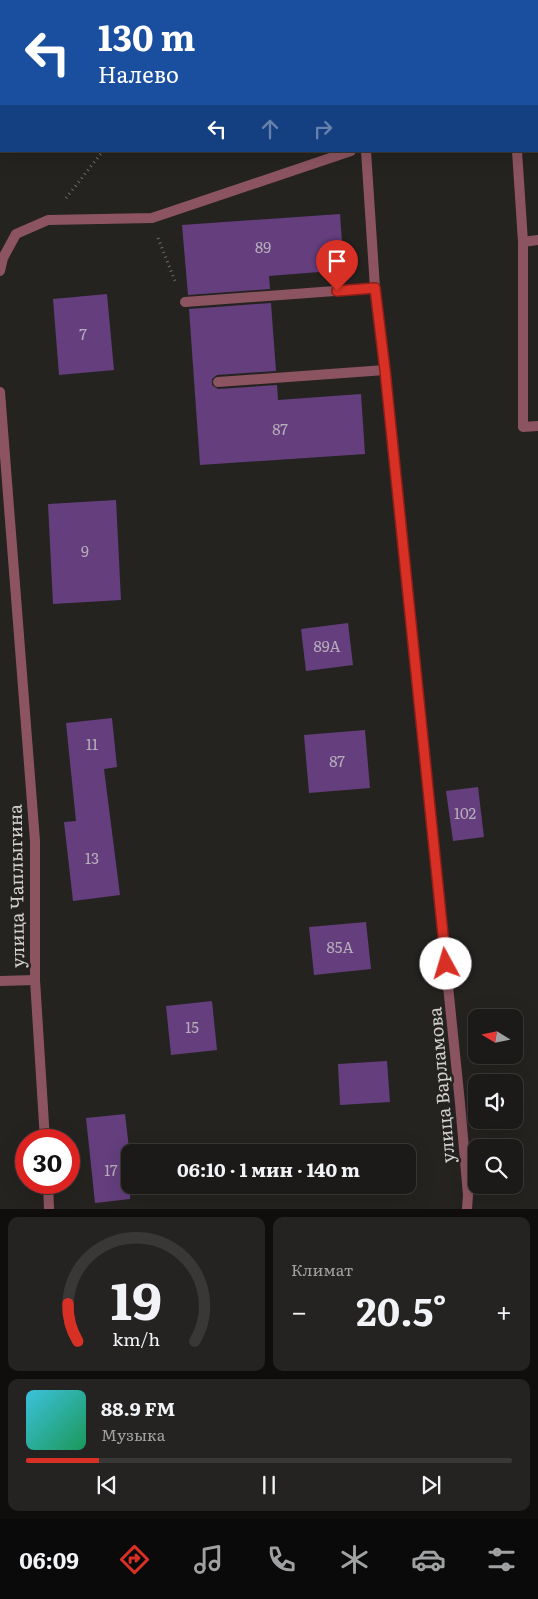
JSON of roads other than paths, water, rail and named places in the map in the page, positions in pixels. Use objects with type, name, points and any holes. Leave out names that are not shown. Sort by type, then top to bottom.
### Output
[{"type":"street","points":[[0,271],[3,258],[16,234],[48,220],[152,218],[348,152]]},
{"type":"street","name":"улица Варламова","points":[[366,152],[375,288],[460,1103],[468,1195],[467,1209]]},
{"type":"street","points":[[517,152],[523,242],[523,427],[538,426]]},
{"type":"street","points":[[523,242],[538,240]]},
{"type":"street","points":[[185,302],[375,288]]},
{"type":"street","points":[[218,382],[385,370]]},
{"type":"street","name":"улица Чаплыгина","points":[[0,392],[35,841],[35,980],[44,1129]]},
{"type":"street","points":[[0,981],[35,980]]},
{"type":"street","points":[[48,1194],[49,1209]]}]
